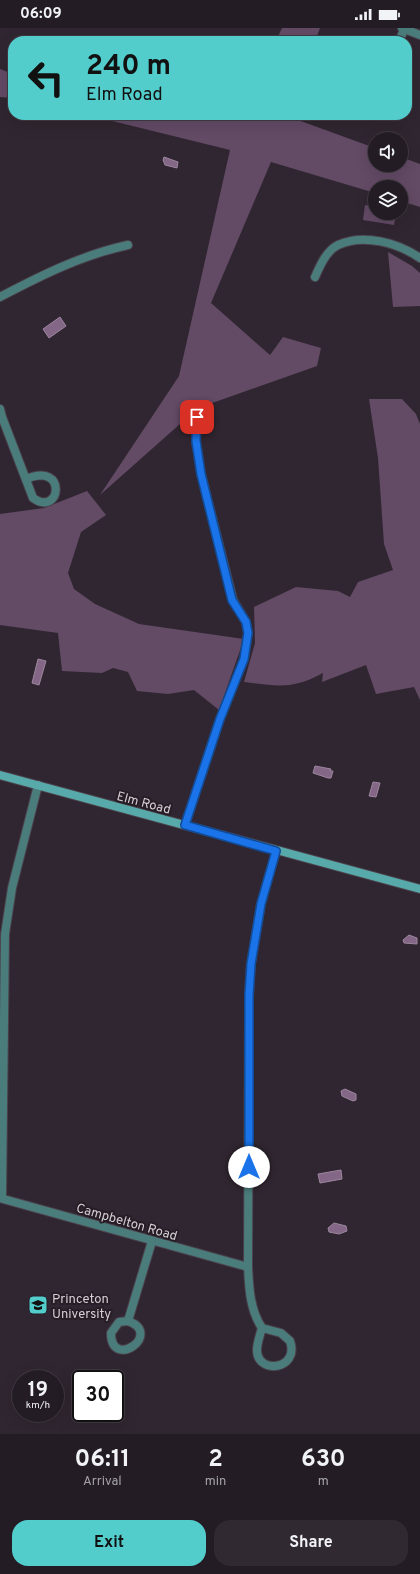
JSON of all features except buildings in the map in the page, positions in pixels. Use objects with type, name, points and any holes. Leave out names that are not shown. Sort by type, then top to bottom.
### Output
[{"type":"street","points":[[404,28],[420,35]]},
{"type":"street","points":[[315,277],[326,256],[338,246],[357,241],[382,242],[406,249],[420,258]]},
{"type":"street","points":[[0,297],[52,270],[78,259],[105,250],[128,245]]},
{"type":"street","points":[[0,408],[26,478]]},
{"type":"street","points":[[185,825],[220,719],[244,659],[248,633],[246,622],[232,600],[201,474],[196,441],[197,417]]},
{"type":"street","name":"Elm Road","points":[[0,775],[420,889]]},
{"type":"street","points":[[1,1198],[5,934],[12,888],[38,785]]},
{"type":"street","points":[[262,1328],[257,1350],[258,1355],[261,1360],[270,1366],[282,1365],[286,1362],[292,1352],[290,1341],[281,1334],[262,1328],[257,1321],[251,1301],[248,1267],[249,995],[251,964],[261,904],[276,851]]},
{"type":"street","name":"Campbelton Road","points":[[1,1198],[248,1267]]},
{"type":"street","points":[[128,1321],[152,1241]]},
{"type":"shaded area","points":[[282,28],[320,28],[317,36],[278,36]]},
{"type":"shaded area","points":[[0,69],[8,72],[8,98],[0,97]]},
{"type":"shaded area","points":[[108,120],[298,120],[368,145],[368,172],[408,172],[408,160],[420,164],[420,207],[408,203],[408,180],[368,180],[368,191],[271,162],[211,303],[270,355],[283,337],[321,348],[317,366],[198,408],[100,495],[179,376],[230,150]]},
{"type":"shaded area","points":[[164,157],[178,162],[177,168],[165,165],[163,160]]},
{"type":"shaded area","points":[[365,205],[368,206],[368,220],[395,220],[394,225],[363,220]]},
{"type":"shaded area","points":[[388,252],[412,266],[420,273],[420,306],[393,307]]},
{"type":"shaded area","points":[[60,317],[66,326],[49,338],[43,329]]},
{"type":"shaded area","points":[[369,399],[402,399],[416,414],[420,424],[420,700],[414,687],[376,694],[366,665],[322,682],[323,673],[302,682],[293,684],[275,685],[244,682],[255,643],[254,607],[296,587],[338,591],[350,597],[358,582],[393,570],[384,544],[378,458]]},
{"type":"shaded area","points":[[87,491],[106,515],[81,532],[68,573],[74,589],[95,604],[139,624],[244,639],[219,710],[194,690],[168,694],[137,691],[128,672],[113,668],[102,673],[62,671],[58,633],[0,625],[0,514],[44,508]]},
{"type":"shaded area","points":[[38,659],[46,661],[39,685],[32,683]]},
{"type":"shaded area","points":[[315,766],[331,769],[330,771],[333,771],[331,778],[313,773]]},
{"type":"shaded area","points":[[373,782],[380,783],[376,797],[369,796]]},
{"type":"shaded area","points":[[409,935],[417,938],[417,944],[404,943],[403,940]]},
{"type":"shaded area","points":[[345,1089],[356,1094],[356,1100],[353,1101],[342,1096],[341,1091]]},
{"type":"shaded area","points":[[341,1170],[342,1179],[320,1183],[318,1174]]},
{"type":"shaded area","points":[[334,1223],[346,1226],[347,1231],[339,1234],[329,1232],[328,1228]]},
{"type":"place","name":"Princeton University","points":[[38,1305]]},
{"type":"route","points":[[197,417],[196,441],[201,474],[232,600],[246,622],[248,633],[244,659],[220,719],[185,825],[276,851],[261,904],[251,964],[249,995],[249,1167]]}]
